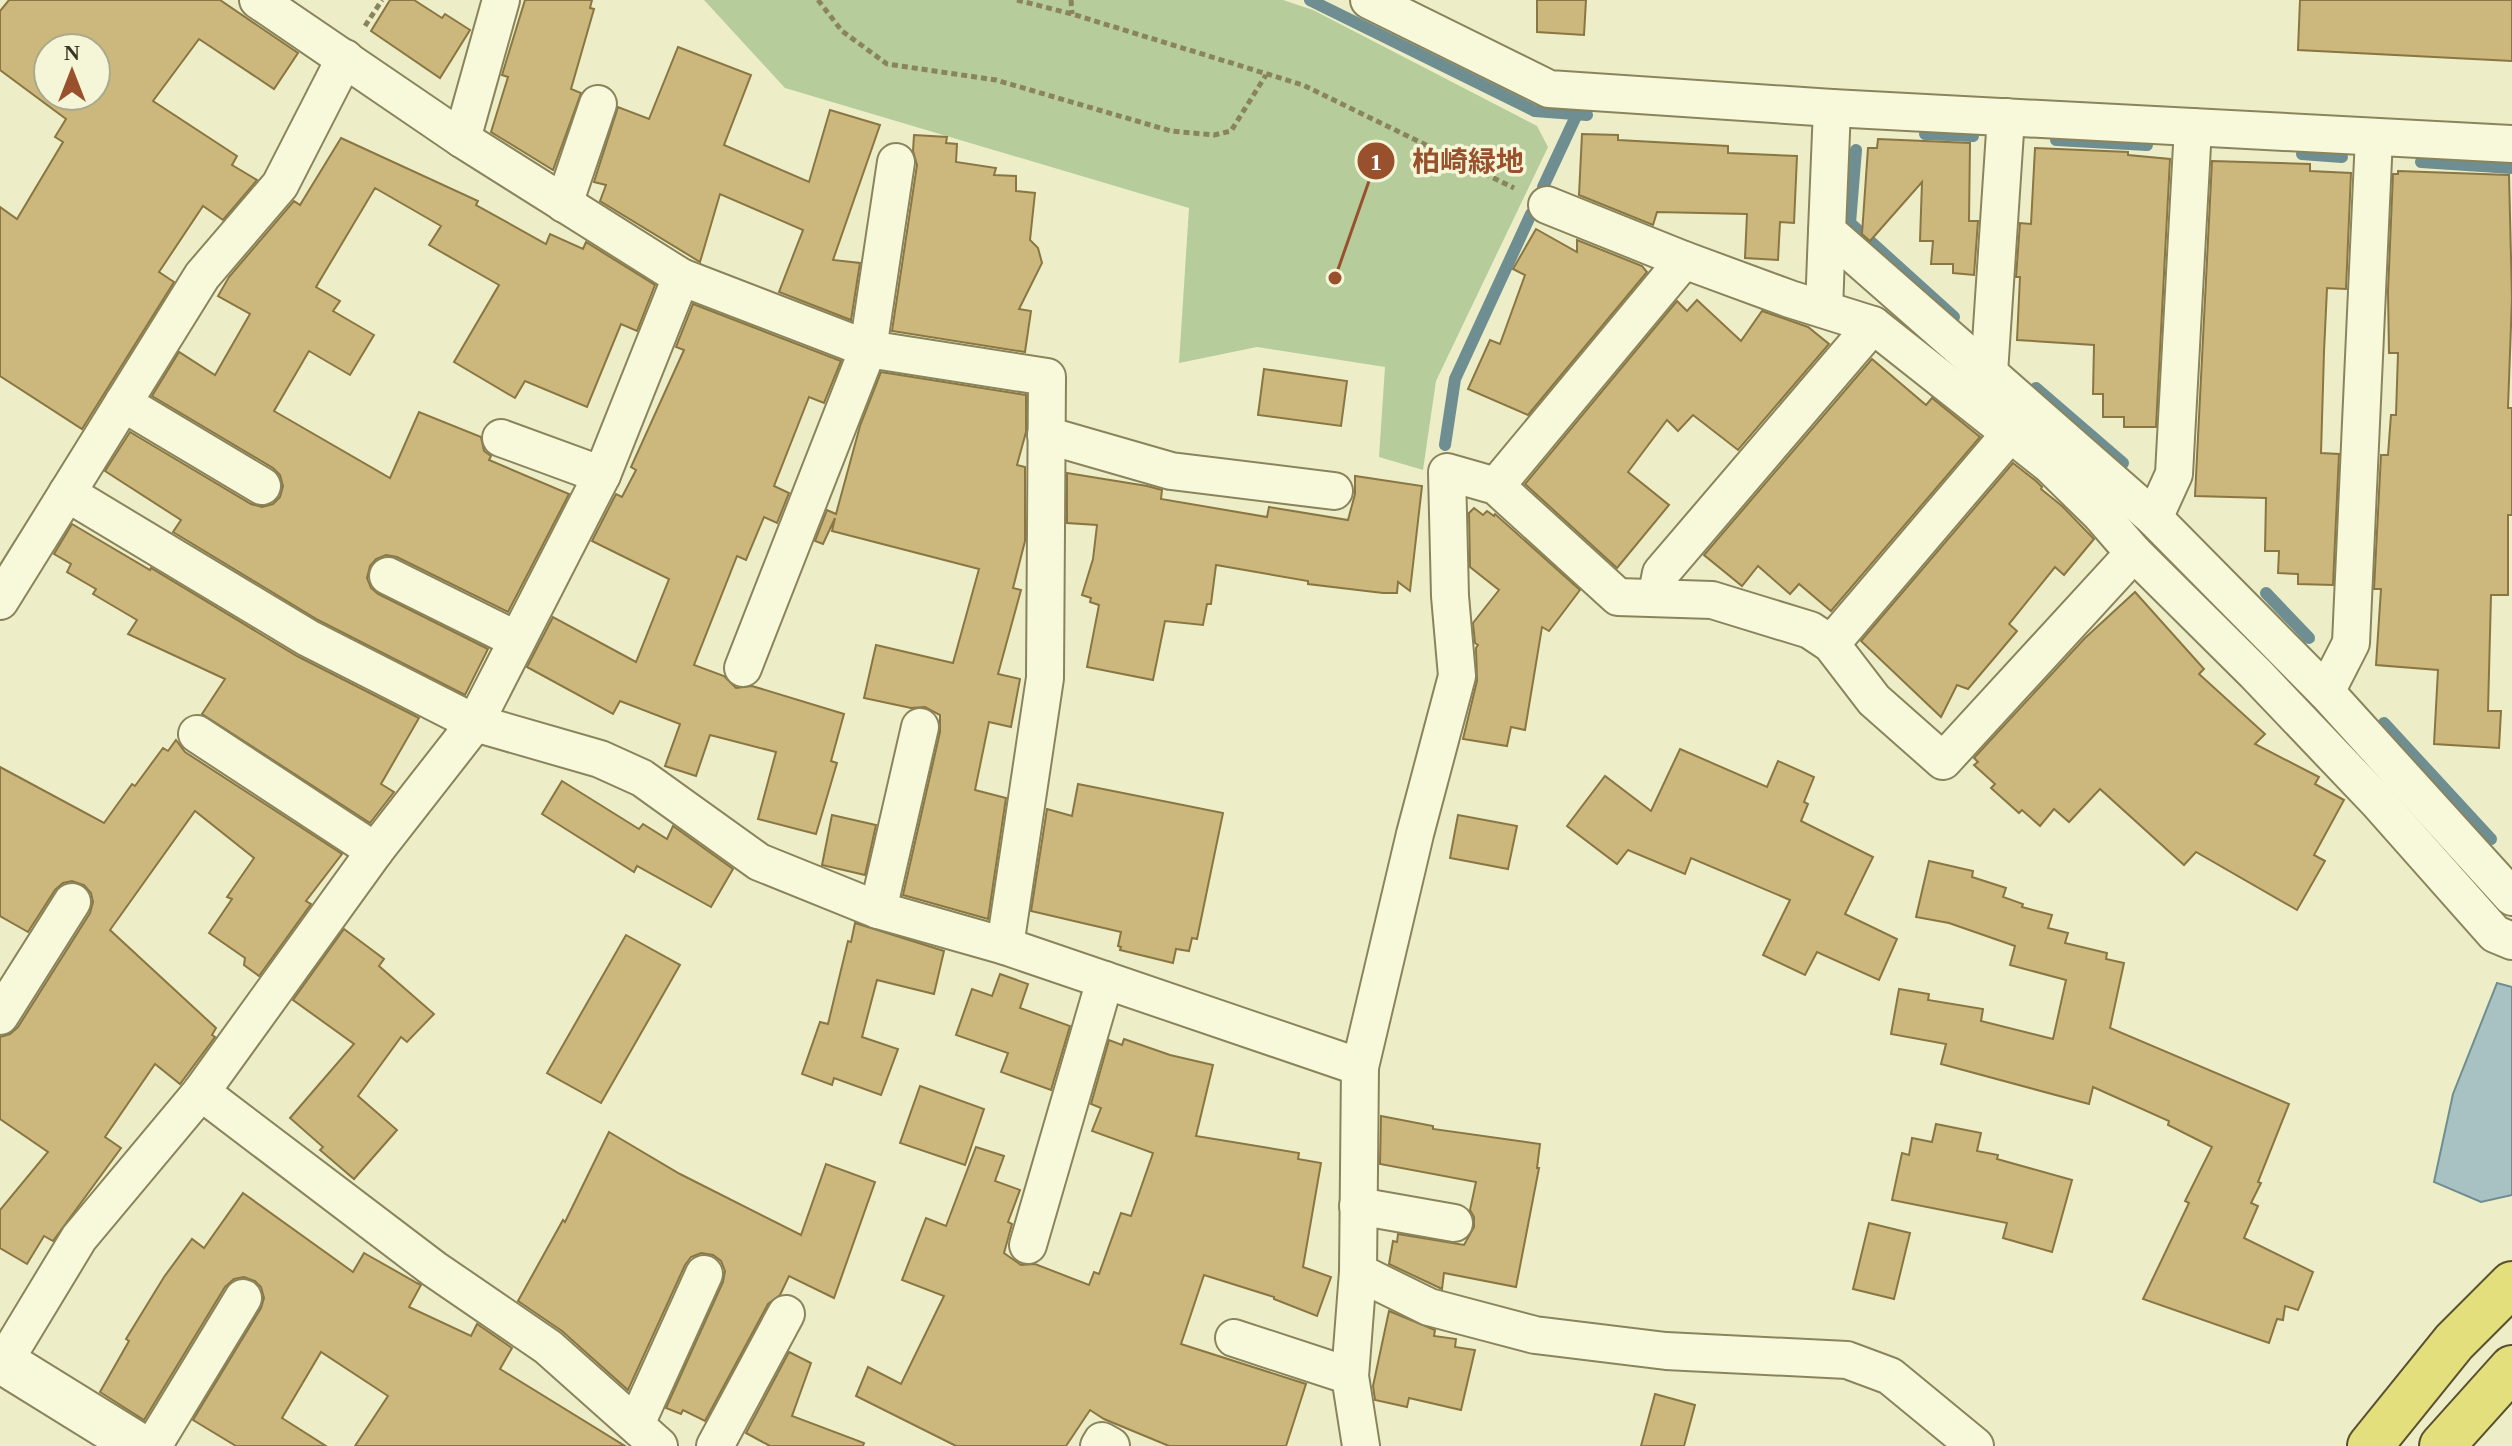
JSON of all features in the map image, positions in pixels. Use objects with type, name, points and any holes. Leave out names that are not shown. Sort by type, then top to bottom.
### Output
[{"type":"highway","points":[[2370,1446],[2454,1342],[2512,1284]]},
{"type":"highway","points":[[2442,1446],[2512,1368]]},
{"type":"street","points":[[258,0],[462,139],[681,277],[868,349],[1047,377],[1045,678],[1005,946]]},
{"type":"street","points":[[462,139],[501,0]]},
{"type":"street","points":[[1369,0],[1549,89],[1832,108],[2512,144]]},
{"type":"street","points":[[0,601],[202,276],[280,185],[345,58]]},
{"type":"street","points":[[564,204],[598,104]]},
{"type":"street","points":[[1824,309],[1832,108]]},
{"type":"street","points":[[1989,373],[2006,117]]},
{"type":"street","points":[[2154,518],[2174,474],[2193,127]]},
{"type":"street","points":[[2326,692],[2351,643],[2374,137]]},
{"type":"street","points":[[743,668],[868,349],[896,162]]},
{"type":"street","points":[[1547,205],[1684,260],[1873,325],[2050,465],[2358,781],[2495,934],[2512,941]]},
{"type":"street","points":[[1827,231],[2154,518],[2508,883]]},
{"type":"street","points":[[1496,486],[1684,260]]},
{"type":"street","points":[[139,1446],[2,1361],[79,1238],[201,1092],[375,851],[475,723],[602,475],[681,277]]},
{"type":"street","points":[[1656,598],[1661,573],[1873,325]]},
{"type":"street","points":[[123,403],[262,486]]},
{"type":"street","points":[[1046,435],[1171,471],[1334,491]]},
{"type":"street","points":[[1831,644],[2009,435]]},
{"type":"street","points":[[501,438],[602,475]]},
{"type":"street","points":[[1361,1446],[1350,1376],[1358,1272],[1360,1067],[1415,834],[1457,676],[1450,596],[1447,472],[1496,486],[1618,597],[1712,600],[1810,630],[1831,644],[1874,700],[1943,761],[2134,553]]},
{"type":"street","points":[[67,493],[308,638],[475,723],[600,759],[642,778],[759,862],[878,910],[1005,946],[1360,1067]]},
{"type":"street","points":[[388,576],[517,640]]},
{"type":"street","points":[[878,910],[920,727]]},
{"type":"street","points":[[197,734],[375,851]]},
{"type":"street","points":[[0,1016],[72,902]]},
{"type":"street","points":[[1028,1245],[1105,980]]},
{"type":"street","points":[[201,1092],[434,1269],[548,1347],[647,1435],[704,1274]]},
{"type":"street","points":[[1358,1206],[1454,1223]]},
{"type":"street","points":[[1358,1272],[1429,1307],[1535,1335],[1666,1351],[1847,1360],[1890,1376],[1975,1446]]},
{"type":"street","points":[[153,1446],[243,1298]]},
{"type":"street","points":[[715,1446],[786,1314]]},
{"type":"street","points":[[1234,1338],[1350,1376]]},
{"type":"street","points":[[1099,1446],[1102,1441],[1111,1446]]},
{"type":"path","points":[[818,0],[842,31],[887,64],[996,80],[1171,131],[1214,135],[1231,131],[1266,75]]},
{"type":"path","points":[[1017,0],[1303,85],[1547,205]]},
{"type":"path","points":[[1071,0],[1072,14]]},
{"type":"green space","points":[[704,0],[1283,0],[1313,10],[1537,126],[1548,147],[1436,381],[1423,470],[1379,457],[1385,367],[1257,347],[1179,363],[1189,208],[785,88]]},
{"type":"water","points":[[2497,983],[2512,987],[2512,1195],[2481,1202],[2434,1182],[2453,1094]]},
{"type":"building","points":[[9,0],[220,0],[298,53],[274,89],[199,39],[153,101],[237,156],[232,165],[257,180],[223,220],[203,206],[159,272],[174,282],[82,429],[0,376],[0,207],[17,219],[63,142],[55,137],[66,119],[57,112],[112,112],[112,32],[32,32],[32,94],[0,70],[0,11]]},
{"type":"building","points":[[390,0],[414,0],[442,18],[445,14],[470,30],[440,78],[371,31]]},
{"type":"building","points":[[525,0],[592,0],[590,8],[594,9],[571,89],[581,93],[553,170],[491,132],[508,77],[502,75]]},
{"type":"building","points":[[1537,0],[1586,0],[1584,35],[1537,32]]},
{"type":"building","points":[[2300,0],[2512,0],[2512,61],[2298,50]]},
{"type":"building","points":[[678,47],[751,75],[724,145],[809,182],[830,110],[880,125],[833,260],[860,263],[851,320],[779,292],[803,230],[720,194],[700,262],[600,201],[606,185],[594,182],[618,107],[649,119]]},
{"type":"building","points":[[1582,134],[1618,135],[1618,140],[1728,146],[1728,153],[1797,156],[1794,223],[1780,222],[1778,260],[1745,258],[1747,214],[1657,212],[1653,225],[1579,195]]},
{"type":"building","points":[[914,135],[947,137],[946,143],[957,144],[956,162],[996,168],[994,175],[1016,176],[1016,191],[1035,193],[1030,240],[1038,248],[1042,263],[1019,309],[1031,311],[1025,352],[892,331],[917,165],[913,151]]},
{"type":"building","points":[[341,138],[478,201],[476,205],[546,244],[550,234],[583,249],[586,242],[655,285],[637,331],[621,324],[587,407],[525,381],[515,398],[454,362],[499,285],[429,245],[441,226],[375,188],[316,287],[340,301],[333,311],[374,335],[350,375],[309,351],[274,411],[390,478],[419,412],[481,437],[484,451],[491,456],[489,460],[569,494],[508,612],[397,557],[386,555],[370,566],[367,578],[378,594],[488,649],[465,695],[318,620],[173,532],[181,520],[105,471],[130,432],[251,504],[262,507],[273,504],[280,497],[283,486],[280,475],[273,468],[152,396],[179,352],[215,375],[250,314],[218,296],[229,277],[294,201],[300,205]]},
{"type":"building","points":[[1878,139],[1970,143],[1969,221],[1978,221],[1974,275],[1953,273],[1953,264],[1931,264],[1933,241],[1920,241],[1922,182],[1870,241],[1862,234],[1868,148],[1877,148]]},
{"type":"building","points":[[2035,148],[2128,152],[2128,155],[2170,159],[2156,427],[2124,427],[2124,417],[2103,417],[2103,394],[2093,394],[2094,345],[2017,340],[2020,277],[2016,277],[2020,223],[2031,224]]},
{"type":"building","points":[[2212,161],[2310,164],[2310,171],[2351,173],[2346,289],[2327,288],[2324,352],[2321,453],[2339,454],[2333,585],[2298,584],[2298,574],[2278,573],[2279,551],[2265,551],[2266,498],[2195,496]]},
{"type":"building","points":[[2398,171],[2509,175],[2512,298],[2508,408],[2512,408],[2512,515],[2508,515],[2508,595],[2491,595],[2488,711],[2501,711],[2499,748],[2434,744],[2438,670],[2376,665],[2381,589],[2374,589],[2381,455],[2388,455],[2391,415],[2396,415],[2398,353],[2389,353],[2388,291],[2393,174],[2398,174]]},
{"type":"building","points":[[1536,229],[1577,252],[1577,240],[1642,266],[1647,272],[1528,415],[1468,389],[1490,340],[1500,344],[1525,275],[1513,269]]},
{"type":"building","points":[[1697,300],[1741,341],[1762,311],[1808,327],[1829,344],[1738,450],[1693,415],[1678,431],[1667,420],[1628,472],[1669,505],[1617,568],[1525,484],[1677,301],[1687,311]]},
{"type":"building","points":[[693,304],[841,361],[824,403],[809,397],[774,486],[789,493],[777,523],[764,517],[746,560],[737,556],[694,665],[724,676],[736,688],[752,686],[844,714],[831,761],[837,763],[816,834],[758,819],[776,752],[710,735],[696,776],[665,766],[680,724],[620,701],[613,714],[527,667],[553,617],[636,662],[669,579],[592,541],[616,494],[622,497],[636,470],[631,467],[684,350],[676,347]]},
{"type":"building","points":[[1872,359],[1926,405],[1932,398],[1980,437],[1831,611],[1799,584],[1790,594],[1758,566],[1742,586],[1704,555]]},
{"type":"building","points":[[1264,369],[1347,381],[1341,426],[1258,415]]},
{"type":"building","points":[[881,372],[1026,395],[1026,432],[1017,465],[1025,467],[1025,541],[1013,588],[1021,590],[998,674],[1020,679],[1011,727],[989,722],[975,790],[1006,798],[988,919],[903,895],[940,732],[940,715],[925,707],[911,708],[864,698],[876,645],[953,663],[979,569],[832,531],[835,518],[823,544],[815,541],[827,510],[836,514],[860,426]]},
{"type":"building","points":[[2013,463],[2036,481],[2094,539],[2064,575],[2055,567],[2009,624],[2017,631],[1968,689],[1957,685],[1941,717],[1861,641]]},
{"type":"building","points":[[1067,473],[1162,490],[1161,499],[1267,517],[1269,507],[1348,520],[1355,494],[1355,476],[1422,486],[1410,591],[1398,582],[1397,593],[1383,593],[1308,584],[1308,581],[1216,565],[1211,604],[1207,604],[1203,625],[1165,621],[1153,680],[1087,667],[1099,605],[1082,595],[1093,559],[1097,525],[1067,523]]},
{"type":"building","points":[[1474,508],[1483,515],[1487,511],[1495,514],[1580,590],[1549,631],[1542,627],[1525,730],[1511,727],[1507,746],[1463,739],[1477,681],[1478,645],[1475,643],[1473,623],[1499,590],[1470,567],[1469,513]]},
{"type":"building","points":[[72,524],[297,656],[419,718],[381,784],[394,792],[370,823],[202,714],[225,679],[128,634],[137,620],[93,594],[96,589],[67,572],[71,564],[54,554]]},
{"type":"building","points":[[2135,592],[2204,669],[2199,674],[2265,734],[2255,744],[2319,777],[2315,784],[2344,800],[2314,855],[2325,861],[2297,910],[2196,852],[2184,865],[2100,789],[2069,822],[2054,809],[2040,826],[2022,810],[2019,813],[1991,788],[1995,784],[1974,765],[1978,762],[1974,758],[2085,638]]},
{"type":"building","points":[[176,740],[185,752],[342,854],[306,901],[311,904],[259,976],[244,965],[245,958],[209,933],[232,899],[227,897],[254,858],[195,811],[110,930],[216,1028],[212,1035],[215,1037],[180,1084],[155,1064],[105,1137],[121,1148],[53,1241],[44,1236],[27,1264],[0,1248],[0,1210],[48,1152],[0,1119],[0,1037],[18,1027],[90,913],[93,902],[91,893],[84,885],[72,881],[63,883],[55,890],[28,932],[0,916],[0,767],[104,823],[163,748],[168,751]]},
{"type":"building","points":[[1680,749],[1767,787],[1778,761],[1814,777],[1804,802],[1808,804],[1801,821],[1873,857],[1845,914],[1897,939],[1879,980],[1817,952],[1805,975],[1763,955],[1790,900],[1691,858],[1685,874],[1628,850],[1617,864],[1567,826],[1605,776],[1651,811]]},
{"type":"building","points":[[562,781],[639,829],[643,824],[667,839],[673,826],[733,869],[711,907],[637,866],[634,872],[542,814]]},
{"type":"building","points":[[1078,784],[1223,813],[1197,939],[1192,938],[1189,951],[1176,949],[1173,963],[1120,950],[1121,932],[1031,911],[1047,809],[1072,816]]},
{"type":"building","points":[[832,815],[876,825],[865,875],[822,865]]},
{"type":"building","points":[[1458,815],[1517,826],[1508,869],[1450,858]]},
{"type":"building","points":[[1929,861],[1973,871],[1972,877],[2006,888],[2003,897],[2023,904],[2022,907],[2052,915],[2048,928],[2068,933],[2065,943],[2107,953],[2106,959],[2124,963],[2110,1028],[2289,1104],[2258,1182],[2261,1183],[2251,1203],[2258,1206],[2244,1238],[2313,1272],[2298,1310],[2285,1306],[2283,1320],[2277,1319],[2269,1343],[2143,1299],[2212,1147],[2168,1125],[2169,1121],[2093,1087],[2089,1104],[1941,1064],[1946,1044],[1891,1034],[1899,989],[1929,994],[1928,1000],[1983,1009],[1981,1021],[2053,1039],[2066,980],[2010,965],[2015,946],[1949,923],[1916,917]]},
{"type":"building","points":[[855,923],[944,951],[934,994],[877,980],[862,1037],[898,1049],[881,1095],[834,1078],[832,1085],[802,1074],[820,1022],[828,1024]]},
{"type":"building","points":[[344,929],[384,959],[379,966],[434,1014],[407,1042],[401,1037],[358,1096],[397,1130],[354,1179],[320,1150],[323,1147],[290,1118],[354,1044],[293,1000]]},
{"type":"building","points":[[626,935],[680,965],[601,1103],[547,1073]]},
{"type":"building","points":[[1000,974],[1028,984],[1020,1008],[1070,1026],[1051,1090],[1001,1072],[1008,1053],[956,1035],[972,989],[992,996]]},
{"type":"building","points":[[1124,1039],[1170,1055],[1213,1065],[1196,1136],[1299,1153],[1298,1159],[1321,1163],[1303,1267],[1331,1277],[1317,1316],[1274,1297],[1204,1275],[1181,1344],[1306,1384],[1286,1446],[1169,1446],[1090,1410],[1066,1446],[956,1446],[856,1396],[868,1367],[901,1384],[944,1296],[902,1280],[926,1218],[946,1226],[976,1147],[1004,1156],[995,1181],[1020,1190],[1008,1222],[1012,1224],[1004,1253],[1021,1265],[1035,1264],[1089,1285],[1094,1272],[1099,1274],[1121,1213],[1131,1216],[1153,1153],[1092,1131],[1101,1108],[1091,1104],[1109,1040],[1122,1045]]},
{"type":"building","points":[[920,1086],[984,1109],[965,1165],[900,1143]]},
{"type":"building","points":[[1381,1116],[1433,1126],[1433,1129],[1540,1144],[1539,1168],[1516,1287],[1444,1273],[1442,1289],[1389,1264],[1393,1241],[1397,1242],[1398,1234],[1464,1245],[1474,1227],[1470,1210],[1476,1182],[1380,1164]]},
{"type":"building","points":[[1936,1124],[1981,1133],[1977,1151],[2072,1180],[2052,1252],[2003,1238],[2007,1223],[1892,1200],[1902,1153],[1909,1155],[1912,1138],[1932,1142]]},
{"type":"building","points":[[609,1132],[680,1174],[801,1235],[826,1164],[875,1182],[834,1298],[789,1276],[780,1295],[768,1304],[705,1421],[683,1410],[681,1414],[666,1408],[723,1282],[725,1271],[721,1261],[713,1255],[701,1253],[691,1257],[685,1265],[628,1390],[562,1331],[518,1301],[563,1220],[565,1222]]},
{"type":"building","points":[[243,1193],[353,1272],[364,1253],[421,1285],[409,1307],[471,1336],[477,1324],[512,1348],[500,1369],[625,1446],[355,1446],[388,1396],[321,1352],[282,1418],[326,1446],[236,1446],[193,1420],[261,1308],[264,1298],[261,1287],[244,1277],[234,1279],[225,1287],[144,1420],[100,1392],[129,1341],[126,1339],[164,1277],[192,1239],[204,1248]]},
{"type":"building","points":[[1869,1223],[1910,1233],[1894,1299],[1853,1289]]},
{"type":"building","points":[[1389,1311],[1435,1330],[1434,1336],[1456,1339],[1455,1347],[1475,1350],[1461,1410],[1409,1398],[1407,1407],[1375,1400],[1373,1386]]},
{"type":"building","points":[[789,1352],[811,1363],[792,1416],[864,1443],[863,1446],[770,1446],[746,1433]]},
{"type":"building","points":[[1655,1394],[1695,1405],[1684,1446],[1641,1446]]},
{"type":"waterway","points":[[1310,0],[1535,111],[1587,115]]},
{"type":"waterway","points":[[1543,187],[1577,114]]},
{"type":"waterway","points":[[1925,134],[1973,136]]},
{"type":"waterway","points":[[2056,140],[2147,145]]},
{"type":"waterway","points":[[1856,150],[1850,223],[1954,317]]},
{"type":"waterway","points":[[2302,154],[2342,157]]},
{"type":"waterway","points":[[2421,162],[2512,168]]},
{"type":"waterway","points":[[1445,445],[1455,379],[1531,214]]},
{"type":"waterway","points":[[2036,388],[2123,463]]},
{"type":"waterway","points":[[2266,593],[2309,638]]},
{"type":"waterway","points":[[2384,723],[2491,839]]},
{"type":"place","name":"柏崎緑地","points":[[1335,278]]}]
